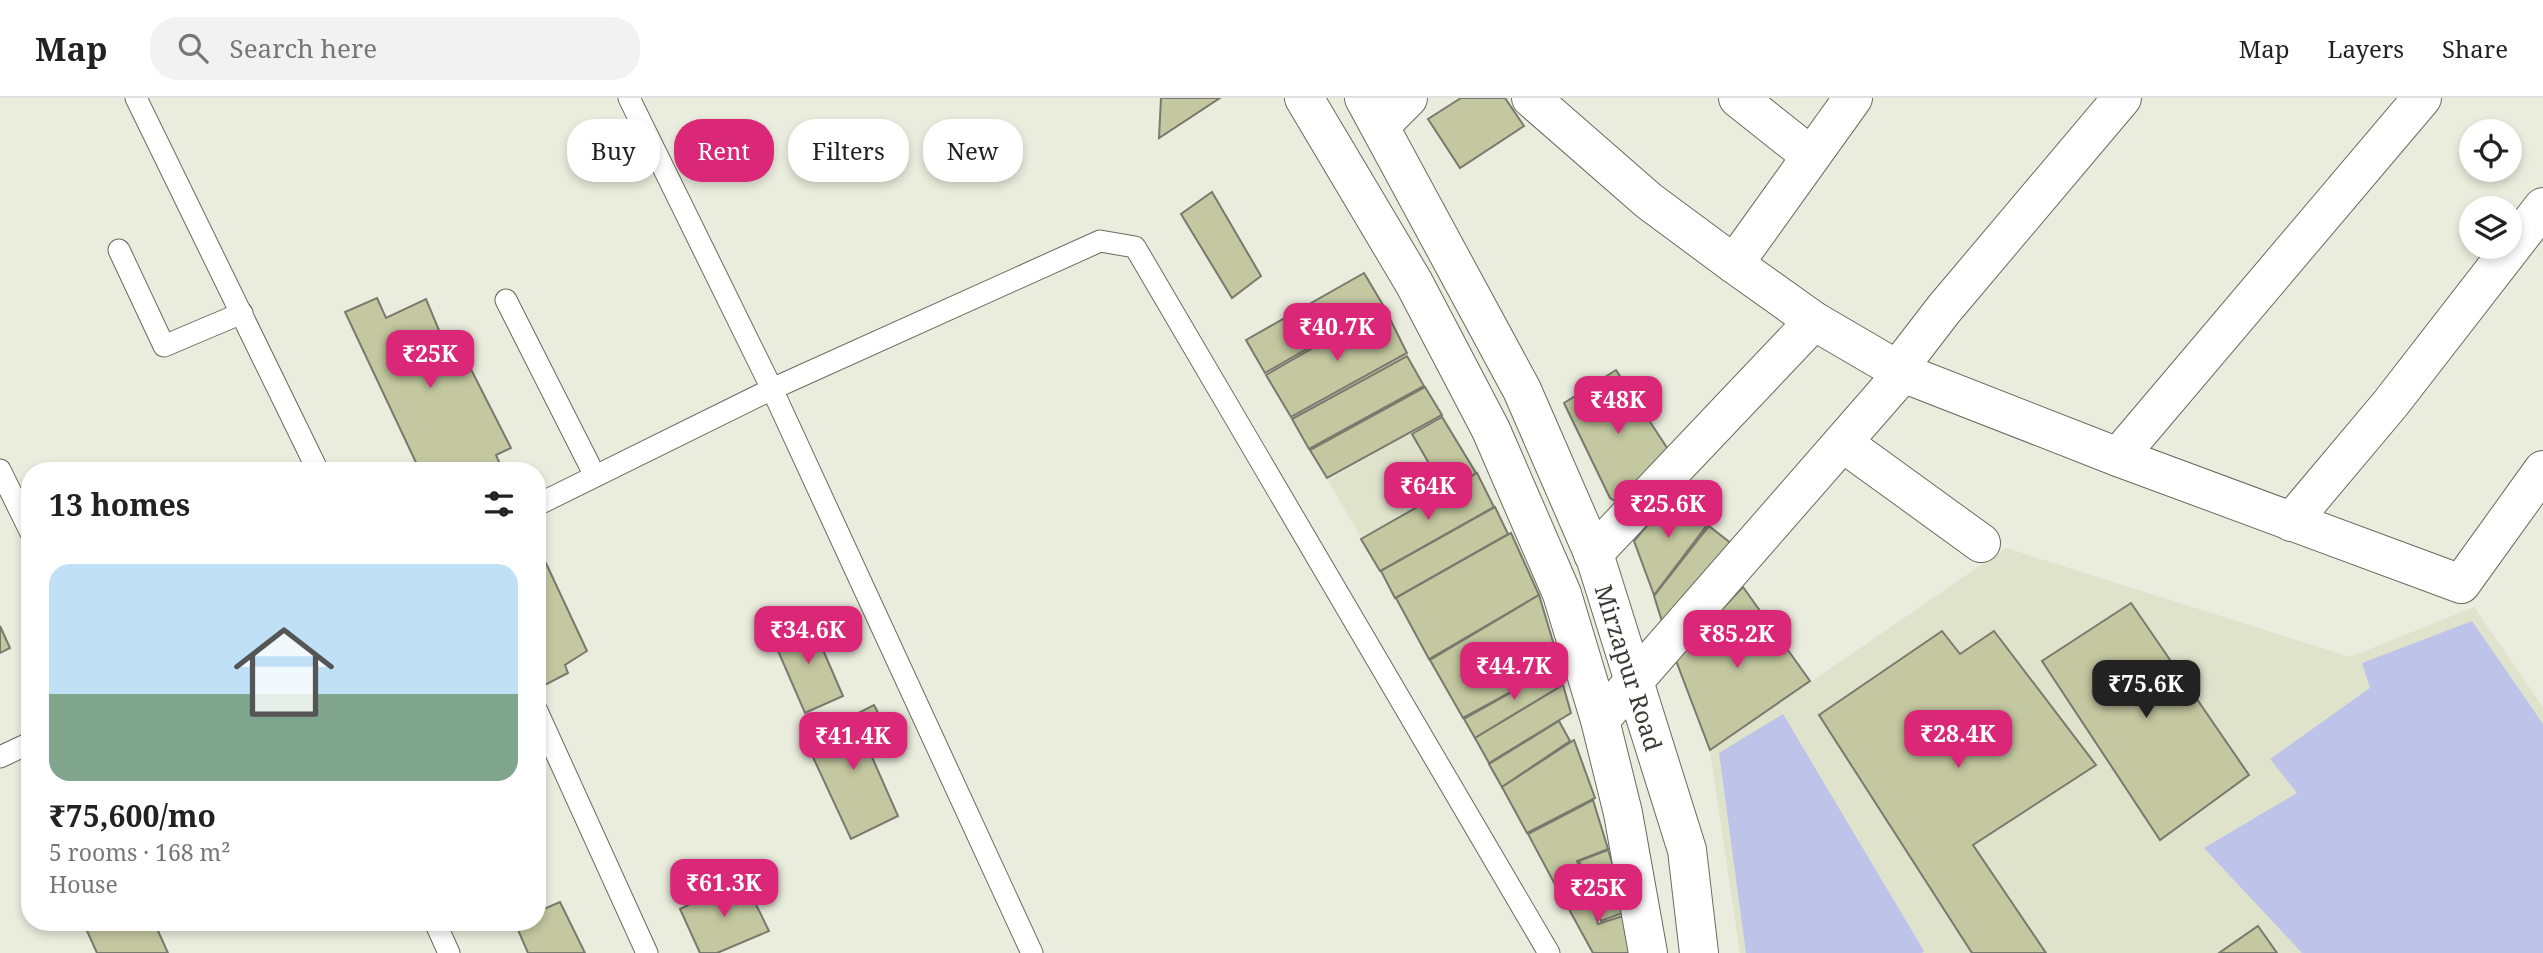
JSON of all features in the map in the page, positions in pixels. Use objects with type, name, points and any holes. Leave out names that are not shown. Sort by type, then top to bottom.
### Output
[{"type":"main road","name":"Mirzapur Road","points":[[1304,98],[1414,283],[1491,430],[1562,594],[1600,719],[1623,813],[1647,953]]},
{"type":"main road","points":[[1373,111],[1408,98]]},
{"type":"main road","points":[[1531,98],[1649,201],[1734,264],[1814,321],[1900,371],[2291,522],[2461,584],[2543,470]]},
{"type":"main road","points":[[1738,98],[1811,156]]},
{"type":"main road","points":[[1734,264],[1853,98]]},
{"type":"main road","points":[[1600,719],[1843,443],[1900,371],[1944,309],[2122,98]]},
{"type":"main road","points":[[2118,457],[2422,98]]},
{"type":"main road","name":"Mirzapur Road","points":[[1373,111],[1522,390],[1593,554],[1636,680],[1686,850],[1699,953]]},
{"type":"main road","points":[[2291,522],[2391,403],[2543,207]]},
{"type":"main road","points":[[1593,554],[1814,321]]},
{"type":"main road","points":[[1843,443],[1981,543]]},
{"type":"lane","points":[[136,98],[314,462]]},
{"type":"lane","points":[[629,98],[772,389],[1024,950]]},
{"type":"lane","points":[[546,500],[772,389],[1100,241],[1135,247],[1549,953]]},
{"type":"lane","points":[[119,250],[164,346],[242,313]]},
{"type":"lane","points":[[506,300],[595,476]]},
{"type":"lane","points":[[0,470],[21,513]]},
{"type":"lane","points":[[546,731],[647,953]]},
{"type":"lane","points":[[0,757],[21,747]]},
{"type":"lane","points":[[439,931],[449,953]]},
{"type":"shaded area","points":[[1443,415],[1477,473],[1361,538],[1328,480]]},
{"type":"shaded area","points":[[2006,548],[2350,657],[2474,607],[2543,707],[2543,953],[1740,953],[1710,751]]},
{"type":"shaded area","points":[[2472,621],[2543,724],[2543,953],[2302,953],[2204,848],[2297,793],[2270,759],[2370,688],[2362,663]]},
{"type":"shaded area","points":[[1783,714],[1924,951],[1922,953],[1746,953],[1719,753]]},
{"type":"building","points":[[1161,98],[1220,98],[1159,138]]},
{"type":"building","points":[[1461,98],[1505,98],[1524,126],[1460,168],[1428,119]]},
{"type":"building","points":[[1212,192],[1261,276],[1232,298],[1181,214]]},
{"type":"building","points":[[1364,273],[1383,305],[1265,373],[1246,340]]},
{"type":"building","points":[[377,298],[386,318],[426,299],[443,340],[454,336],[511,448],[496,455],[499,462],[416,462],[345,312]]},
{"type":"building","points":[[1384,307],[1407,353],[1291,417],[1266,375]]},
{"type":"building","points":[[1407,356],[1424,386],[1309,449],[1292,419]]},
{"type":"building","points":[[1616,370],[1675,460],[1617,502],[1610,498],[1564,403]]},
{"type":"building","points":[[1425,387],[1442,415],[1327,478],[1310,450]]},
{"type":"building","points":[[1442,417],[1476,473],[1429,500],[1423,488],[1438,479],[1412,434]]},
{"type":"building","points":[[1477,473],[1494,507],[1380,571],[1361,539]]},
{"type":"building","points":[[1674,494],[1707,525],[1654,595],[1634,541]]},
{"type":"building","points":[[1495,507],[1508,534],[1395,598],[1381,571]]},
{"type":"building","points":[[1709,526],[1742,552],[1667,637],[1654,596]]},
{"type":"building","points":[[1511,533],[1539,595],[1429,659],[1396,598]]},
{"type":"building","points":[[546,563],[587,651],[565,665],[568,673],[546,684]]},
{"type":"building","points":[[1743,587],[1810,681],[1710,750],[1675,658]]},
{"type":"building","points":[[1539,595],[1560,665],[1463,718],[1430,660]]},
{"type":"building","points":[[2131,603],[2249,775],[2160,840],[2042,661]]},
{"type":"building","points":[[810,620],[843,696],[805,713],[772,637]]},
{"type":"building","points":[[0,626],[10,648],[0,653]]},
{"type":"building","points":[[1942,631],[1960,654],[1994,631],[2096,765],[1973,845],[2046,953],[1972,953],[1819,715]]},
{"type":"building","points":[[1560,665],[1563,685],[1475,738],[1464,719]]},
{"type":"building","points":[[1563,685],[1571,713],[1489,763],[1475,738]]},
{"type":"building","points":[[874,705],[886,728],[864,739],[898,816],[851,839],[805,740]]},
{"type":"building","points":[[1559,721],[1570,741],[1502,787],[1489,764]]},
{"type":"building","points":[[1574,740],[1595,798],[1527,833],[1502,787]]},
{"type":"building","points":[[1593,800],[1608,849],[1577,861],[1584,880],[1559,892],[1528,834]]},
{"type":"building","points":[[1608,850],[1628,911],[1601,921],[1579,861]]},
{"type":"building","points":[[743,878],[769,931],[717,953],[700,953],[680,909]]},
{"type":"building","points":[[1584,882],[1598,924],[1629,914],[1634,953],[1593,953],[1560,893]]},
{"type":"building","points":[[560,902],[585,953],[528,953],[518,931],[546,931],[546,908]]},
{"type":"building","points":[[2258,926],[2277,953],[2219,953]]},
{"type":"building","points":[[87,931],[158,931],[168,953],[97,953]]}]
